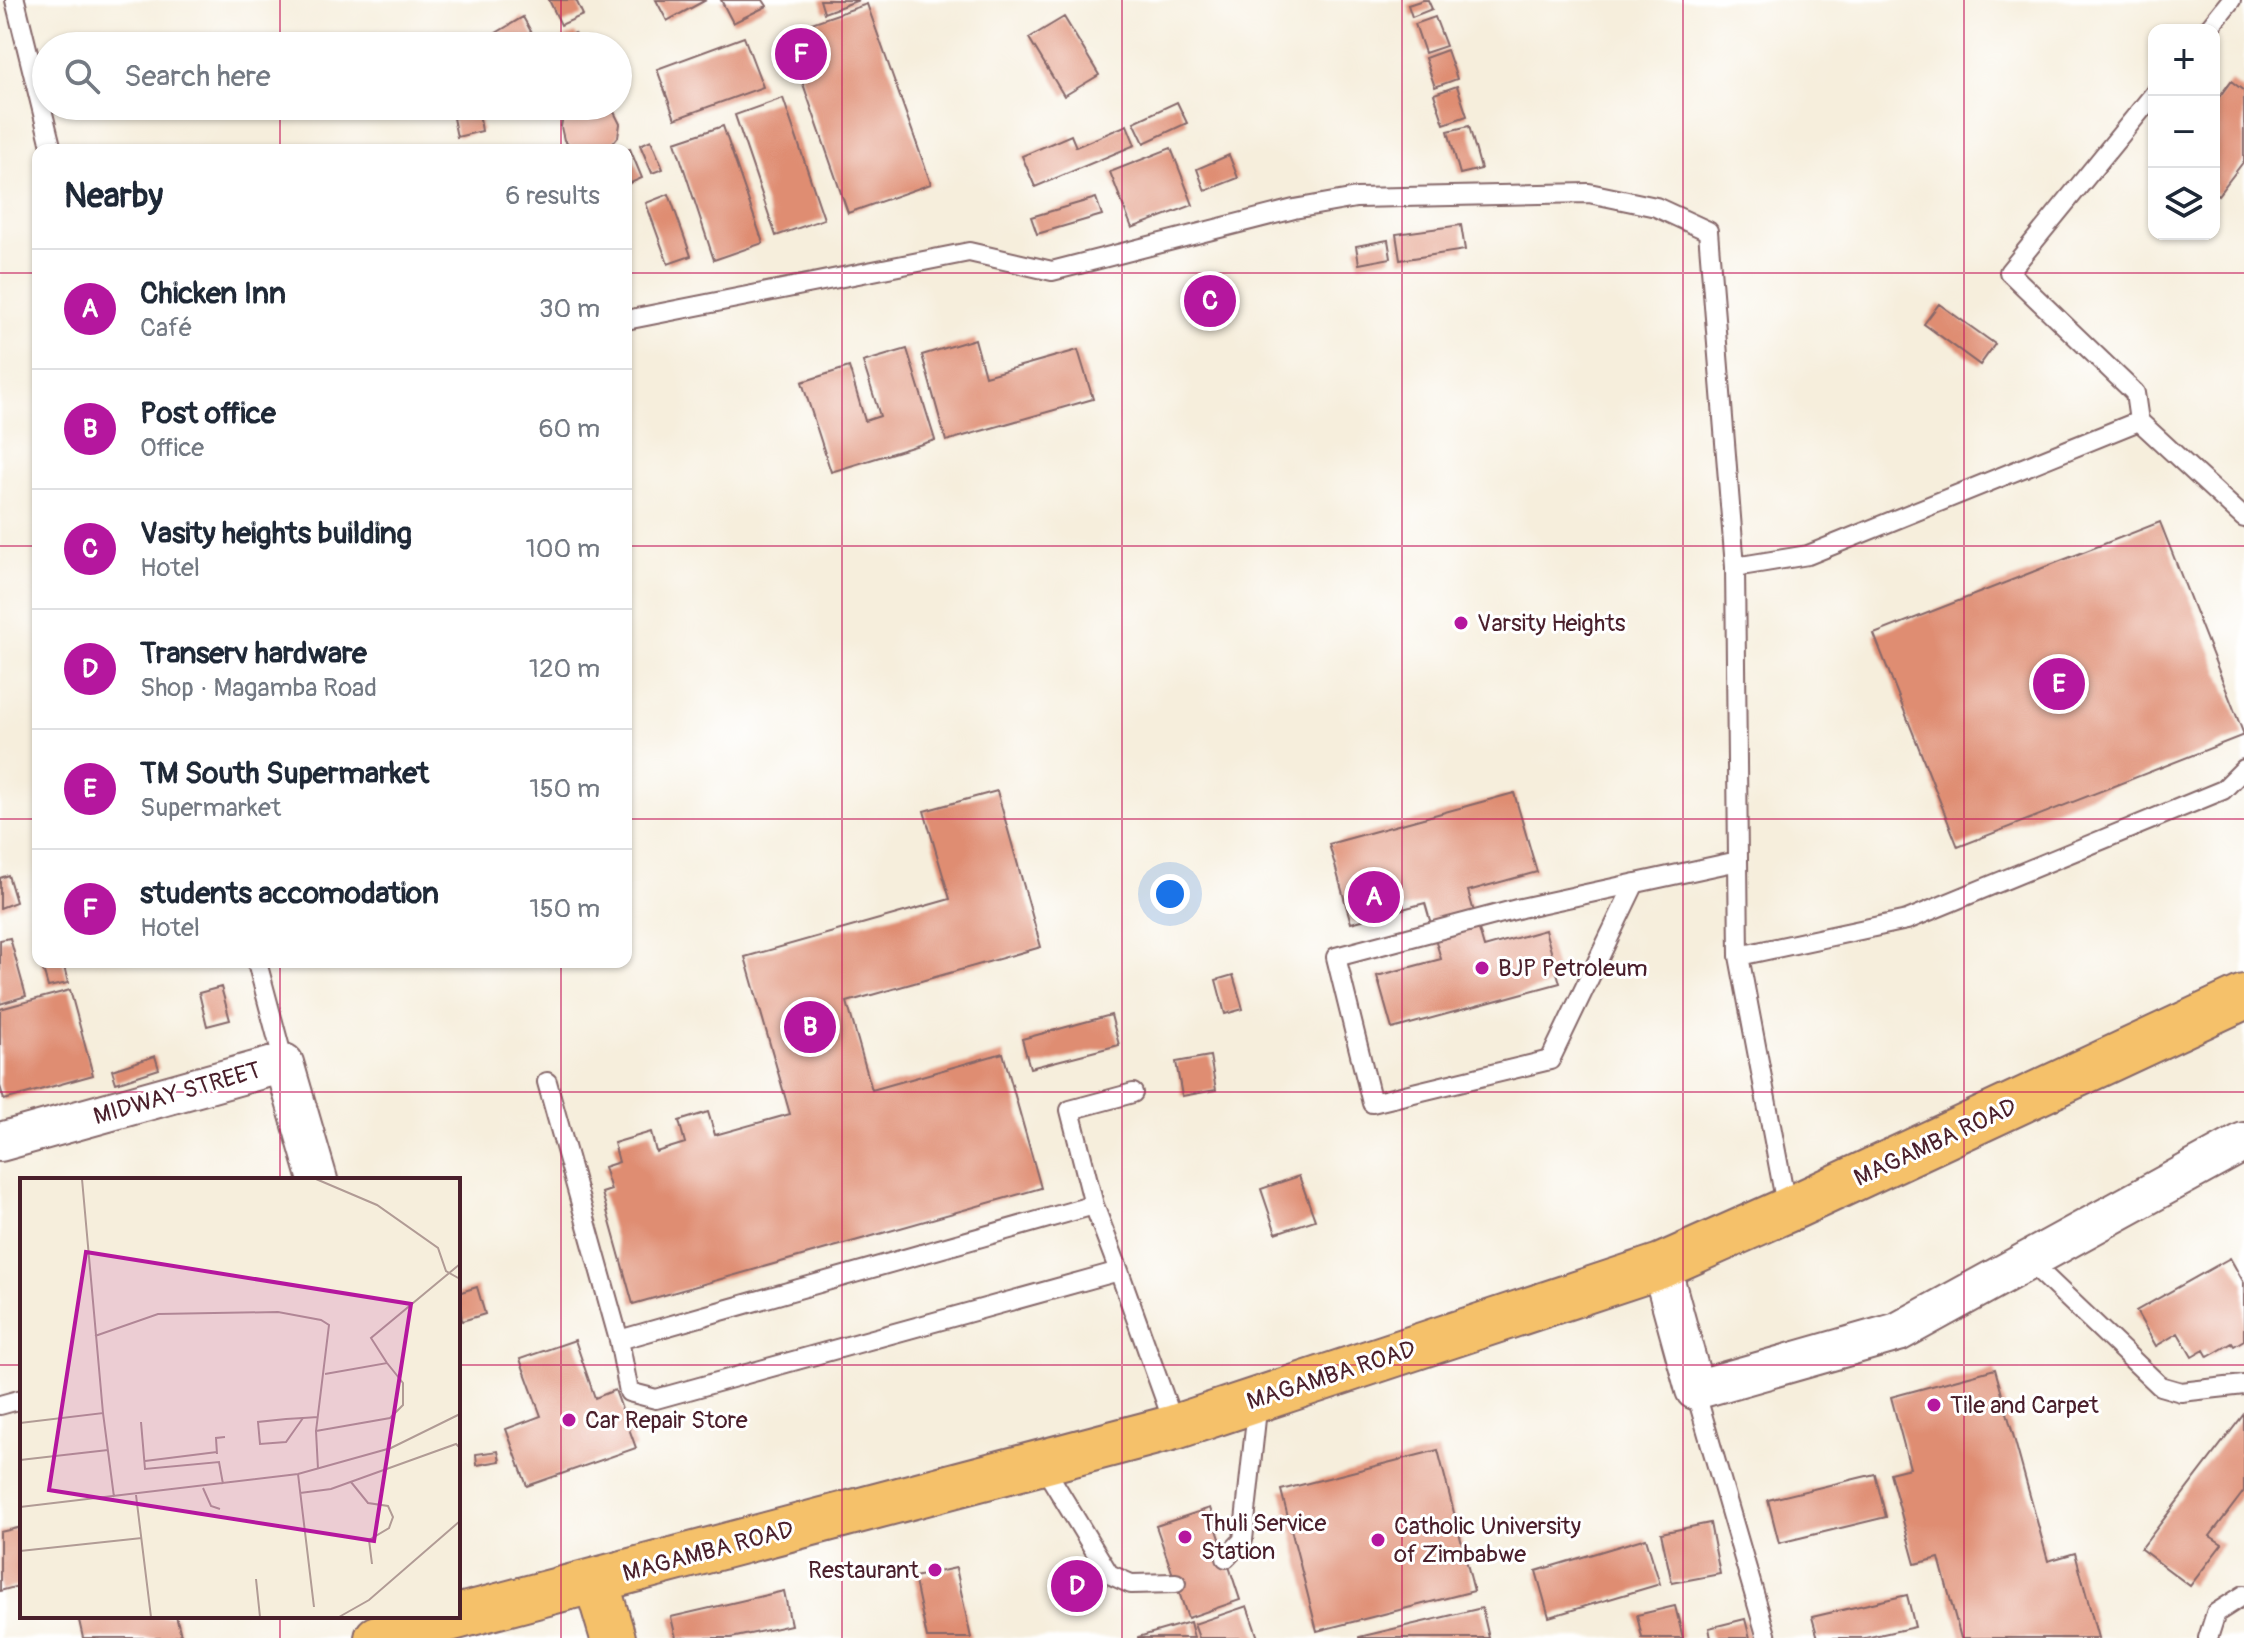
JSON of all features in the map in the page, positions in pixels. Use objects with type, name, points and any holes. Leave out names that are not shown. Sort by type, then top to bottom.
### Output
[{"type":"main road","name":"MAGAMBA ROAD","points":[[460,1615],[1175,1427],[1661,1266],[2244,997]]},
{"type":"main road","points":[[596,1581],[613,1638]]},
{"type":"main road","name":"MAGAMBA ROAD","points":[[377,1638],[447,1618]]},
{"type":"street","name":"MIDWAY STREET","points":[[0,1142],[284,1063],[317,1178]]},
{"type":"street","points":[[1661,1266],[1695,1390],[1898,1332],[2244,1142]]},
{"type":"lane","points":[[15,0],[32,69]]},
{"type":"lane","points":[[2212,24],[2231,0]]},
{"type":"lane","points":[[2152,96],[2009,272],[2135,393],[2139,421],[2244,518]]},
{"type":"lane","points":[[45,120],[51,144]]},
{"type":"lane","points":[[632,319],[969,252],[1052,271],[1294,209],[1356,198],[1589,193],[1656,207],[1708,231],[1735,567],[1739,956],[1787,1210]]},
{"type":"lane","points":[[1735,567],[1808,555],[2139,421]]},
{"type":"lane","points":[[1739,956],[1907,920],[2223,790],[2244,769]]},
{"type":"lane","points":[[1635,883],[1550,1060],[1372,1103],[1336,957],[1521,908],[1635,883],[1738,861]]},
{"type":"lane","points":[[259,968],[284,1063]]},
{"type":"lane","points":[[547,1082],[619,1340],[629,1392],[656,1399],[1119,1271]]},
{"type":"lane","points":[[1133,1093],[1070,1110],[1094,1205],[1175,1427]]},
{"type":"lane","points":[[619,1340],[1094,1205]]},
{"type":"lane","points":[[2028,1260],[2160,1386],[2181,1392],[2244,1385]]},
{"type":"lane","points":[[1695,1390],[1767,1638]]},
{"type":"lane","points":[[1226,1558],[1243,1540],[1258,1399]]},
{"type":"lane","points":[[0,1405],[20,1400]]},
{"type":"lane","points":[[1041,1462],[1109,1574],[1131,1584],[1176,1583]]},
{"type":"lane","points":[[2208,1638],[2216,1613],[2244,1595]]},
{"type":"building","points":[[549,0],[576,0],[583,15],[561,25]]},
{"type":"building","points":[[656,0],[706,0],[667,21]]},
{"type":"building","points":[[721,0],[763,0],[767,6],[733,23]]},
{"type":"building","points":[[820,0],[859,0],[824,13]]},
{"type":"building","points":[[1428,0],[1432,9],[1412,17],[1408,5]]},
{"type":"building","points":[[867,4],[931,184],[848,213],[785,32]]},
{"type":"building","points":[[523,17],[531,32],[498,32]]},
{"type":"building","points":[[1064,17],[1099,75],[1064,96],[1029,38]]},
{"type":"building","points":[[1435,17],[1446,46],[1425,53],[1415,24]]},
{"type":"building","points":[[744,37],[763,87],[675,119],[657,69]]},
{"type":"building","points":[[1447,50],[1457,79],[1435,87],[1425,58]]},
{"type":"building","points":[[2231,81],[2244,91],[2244,161],[2220,192],[2220,96]]},
{"type":"building","points":[[1457,86],[1467,116],[1444,124],[1434,94]]},
{"type":"building","points":[[783,98],[824,219],[776,236],[735,115]]},
{"type":"building","points":[[1177,102],[1187,123],[1144,143],[1134,122]]},
{"type":"building","points":[[453,120],[480,120],[482,131],[457,137]]},
{"type":"building","points":[[562,120],[618,120],[620,124],[618,137],[612,144],[568,144],[561,127]]},
{"type":"building","points":[[1127,125],[1135,145],[1035,187],[1022,156],[1071,135],[1076,147]]},
{"type":"building","points":[[723,126],[763,243],[714,260],[675,142]]},
{"type":"building","points":[[1469,126],[1481,169],[1460,174],[1448,131]]},
{"type":"building","points":[[651,140],[663,169],[652,173],[640,145]]},
{"type":"building","points":[[1171,148],[1193,205],[1132,228],[1110,172]]},
{"type":"building","points":[[632,154],[642,178],[632,182]]},
{"type":"building","points":[[1229,155],[1238,178],[1205,191],[1197,169]]},
{"type":"building","points":[[669,194],[691,256],[668,264],[646,203]]},
{"type":"building","points":[[1096,198],[1102,215],[1037,234],[1031,217]]},
{"type":"building","points":[[1461,225],[1465,250],[1400,260],[1396,234]]},
{"type":"building","points":[[1388,240],[1391,258],[1359,264],[1356,246]]},
{"type":"building","points":[[1939,304],[1995,344],[1980,365],[1924,324]]},
{"type":"building","points":[[975,339],[985,376],[1078,350],[1093,399],[946,441],[922,355]]},
{"type":"building","points":[[907,349],[935,440],[831,472],[802,382],[849,367],[865,421],[880,416],[863,362]]},
{"type":"building","points":[[2160,522],[2244,735],[1958,847],[1874,634]]},
{"type":"building","points":[[997,791],[1041,947],[847,1002],[872,1090],[1003,1053],[1041,1188],[633,1304],[602,1193],[611,1190],[604,1167],[619,1162],[614,1143],[651,1132],[656,1152],[685,1143],[679,1121],[708,1112],[715,1135],[790,1114],[745,957],[950,899],[924,811]]},
{"type":"building","points":[[1514,793],[1537,872],[1468,891],[1484,947],[1545,930],[1560,983],[1392,1029],[1377,976],[1441,959],[1425,903],[1351,923],[1329,844]]},
{"type":"building","points":[[8,875],[16,902],[0,908],[0,878]]},
{"type":"building","points":[[10,938],[26,996],[0,1004],[0,940]]},
{"type":"building","points":[[43,968],[64,968],[68,983],[48,987]]},
{"type":"building","points":[[1233,975],[1243,1009],[1225,1014],[1216,980]]},
{"type":"building","points":[[221,987],[230,1020],[207,1026],[199,993]]},
{"type":"building","points":[[70,990],[93,1075],[4,1100],[0,1086],[0,1009]]},
{"type":"building","points":[[1111,1015],[1119,1045],[1030,1068],[1022,1039]]},
{"type":"building","points":[[155,1056],[159,1069],[116,1083],[112,1070]]},
{"type":"building","points":[[1210,1056],[1216,1090],[1182,1096],[1176,1062]]},
{"type":"building","points":[[1299,1176],[1315,1220],[1276,1233],[1261,1189]]},
{"type":"building","points":[[2230,1258],[2244,1283],[2244,1340],[2234,1346],[2232,1343],[2208,1357],[2204,1350],[2192,1357],[2178,1333],[2156,1346],[2136,1311]]},
{"type":"building","points":[[477,1287],[485,1314],[462,1321],[460,1292]]},
{"type":"building","points":[[575,1340],[595,1398],[615,1390],[636,1448],[527,1486],[506,1429],[541,1416],[520,1359]]},
{"type":"building","points":[[1995,1369],[2048,1561],[2075,1553],[2098,1638],[1961,1638],[1939,1558],[1915,1564],[1890,1473],[1910,1468],[1891,1397]]},
{"type":"building","points":[[2244,1414],[2244,1491],[2210,1536],[2222,1544],[2190,1586],[2141,1549]]},
{"type":"building","name":"Catholic University of Zimbabwe","points":[[1438,1450],[1474,1591],[1317,1631],[1281,1490]]},
{"type":"building","points":[[498,1451],[500,1461],[477,1465],[476,1454]]},
{"type":"building","points":[[1875,1474],[1886,1517],[1779,1543],[1768,1500]]},
{"type":"building","points":[[1210,1508],[1240,1600],[1188,1618],[1156,1526]]},
{"type":"building","points":[[1710,1523],[1720,1574],[1672,1583],[1661,1533]]},
{"type":"building","points":[[20,1527],[20,1586],[0,1591],[0,1532]]},
{"type":"building","points":[[1646,1538],[1660,1584],[1549,1617],[1536,1571]]},
{"type":"building","points":[[956,1568],[971,1638],[927,1638],[914,1577]]},
{"type":"building","points":[[784,1591],[791,1625],[731,1638],[676,1638],[671,1617]]},
{"type":"building","points":[[1907,1595],[1915,1627],[1865,1638],[1818,1638],[1812,1617]]},
{"type":"building","points":[[1247,1606],[1258,1638],[1199,1638],[1194,1624]]},
{"type":"building","points":[[1675,1606],[1683,1638],[1642,1638],[1637,1615]]},
{"type":"building","points":[[1482,1608],[1489,1638],[1359,1638],[1359,1637]]},
{"type":"building","points":[[78,1618],[177,1618],[181,1635],[170,1638],[83,1638]]},
{"type":"building","points":[[1745,1619],[1750,1638],[1711,1638],[1709,1628]]},
{"type":"building","points":[[1190,1622],[1194,1638],[1138,1638],[1138,1637]]},
{"type":"place","name":"students accomodation","points":[[801,54]]},
{"type":"place","name":"Vasity heights building","points":[[1210,301]]},
{"type":"place","name":"Varsity Heights","points":[[1461,623]]},
{"type":"place","name":"TM South Supermarket","points":[[2059,684]]},
{"type":"place","name":"Chicken Inn","points":[[1374,897]]},
{"type":"place","name":"BJP Petroleum","points":[[1482,968]]},
{"type":"place","name":"Post office","points":[[810,1027]]},
{"type":"place","name":"Tile and Carpet","points":[[1934,1405]]},
{"type":"place","name":"Car Repair Store","points":[[569,1420]]},
{"type":"place","name":"Thuli Service Station","points":[[1185,1537]]},
{"type":"place","name":"Catholic University of Zimbabwe","points":[[1378,1540]]},
{"type":"place","name":"Restaurant","points":[[935,1570]]},
{"type":"place","name":"Transerv hardware","points":[[1077,1586]]}]
